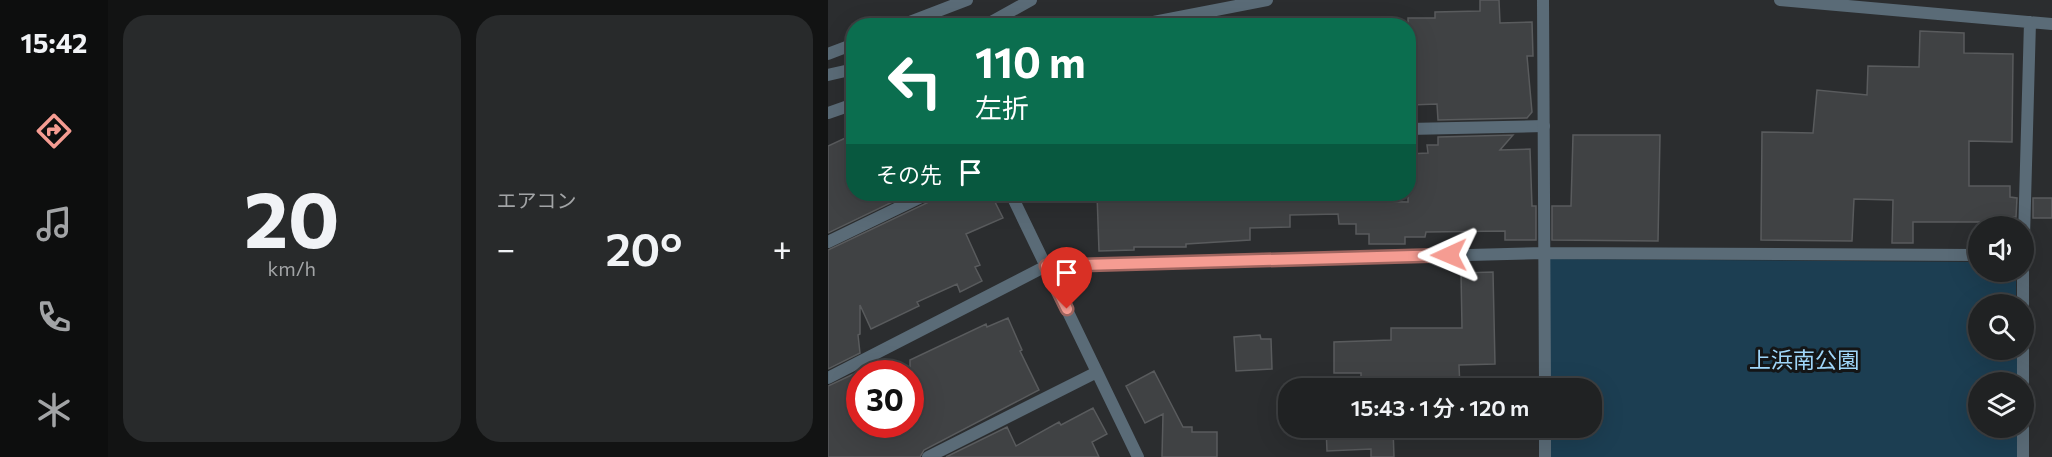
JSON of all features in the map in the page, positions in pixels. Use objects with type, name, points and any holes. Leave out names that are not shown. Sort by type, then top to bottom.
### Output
[{"type":"street","points":[[920,18],[966,0]]},
{"type":"street","points":[[998,18],[1031,0]]},
{"type":"street","points":[[1174,18],[1266,0]]},
{"type":"street","points":[[1543,0],[1545,378]]},
{"type":"street","points":[[1779,0],[2052,24]]},
{"type":"street","points":[[2025,216],[2030,22]]},
{"type":"street","points":[[828,54],[846,47]]},
{"type":"street","points":[[828,75],[846,71]]},
{"type":"street","points":[[828,113],[846,107]]},
{"type":"street","points":[[1416,129],[1544,126]]},
{"type":"street","points":[[828,242],[913,201]]},
{"type":"street","points":[[1014,201],[1138,457]]},
{"type":"street","points":[[828,378],[1046,266],[1544,253],[1968,255]]},
{"type":"street","points":[[928,457],[1097,372]]},
{"type":"street","points":[[1545,438],[1545,457]]},
{"type":"street","points":[[2023,438],[2023,457]]},
{"type":"green space","name":"上浜南公園","points":[[1547,259],[1968,262],[1968,282],[2016,282],[2016,294],[1968,294],[1968,360],[2017,360],[2017,372],[1968,372],[1968,438],[2017,438],[2017,457],[1545,457],[1546,438],[1602,438],[1602,378],[1546,378]]},
{"type":"building","points":[[1480,0],[1499,0],[1500,23],[1532,22],[1533,56],[1527,56],[1532,112],[1527,118],[1438,120],[1437,104],[1416,105],[1416,18],[1435,18],[1435,12],[1480,11]]},
{"type":"building","points":[[1920,31],[1964,33],[1964,53],[2013,54],[2012,142],[1969,141],[1969,186],[2010,186],[2010,197],[2017,198],[2016,216],[1968,216],[1968,222],[1913,222],[1913,243],[1892,243],[1893,200],[1854,199],[1852,241],[1761,240],[1762,132],[1813,133],[1817,90],[1867,95],[1868,66],[1919,67]]},
{"type":"building","points":[[1513,135],[1500,150],[1530,149],[1532,206],[1536,206],[1536,240],[1505,240],[1505,231],[1426,232],[1425,237],[1405,237],[1405,244],[1369,244],[1369,234],[1356,234],[1356,224],[1339,224],[1338,214],[1290,215],[1290,227],[1250,228],[1250,240],[1186,244],[1186,247],[1134,247],[1134,250],[1099,251],[1097,201],[1416,201],[1416,154],[1428,153],[1427,145],[1438,145],[1438,137]]},
{"type":"building","points":[[1573,135],[1660,135],[1658,241],[1552,240],[1552,206],[1571,206]]},
{"type":"building","points":[[846,138],[846,201],[894,201],[828,233],[828,146]]},
{"type":"building","points":[[2033,198],[2052,198],[2052,218],[2034,218]]},
{"type":"building","points":[[931,201],[994,201],[1003,218],[966,234],[980,265],[975,267],[982,281],[960,292],[957,284],[917,302],[919,306],[871,329],[860,305],[860,334],[858,335],[860,353],[828,369],[828,250]]},
{"type":"building","points":[[1493,272],[1495,364],[1459,365],[1460,378],[1361,378],[1361,373],[1334,373],[1334,342],[1391,340],[1391,328],[1462,328],[1461,273]]},
{"type":"building","points":[[1008,318],[1022,350],[1020,351],[1039,390],[924,450],[920,457],[828,457],[828,386],[846,378],[846,438],[924,438],[924,360],[910,360],[986,324],[987,327]]},
{"type":"building","points":[[1260,335],[1261,339],[1271,339],[1272,369],[1236,371],[1234,337]]},
{"type":"building","points":[[1154,371],[1183,427],[1192,427],[1192,432],[1217,432],[1217,457],[1162,457],[1163,414],[1145,423],[1126,386]]},
{"type":"building","points":[[1093,408],[1107,434],[1092,442],[1099,457],[946,457],[1007,427],[1016,446],[1059,422],[1061,425]]},
{"type":"building","points":[[1326,438],[1393,438],[1394,457],[1371,457],[1371,449],[1327,451]]},
{"type":"route","points":[[1067,309],[1046,266],[1449,255]]}]
